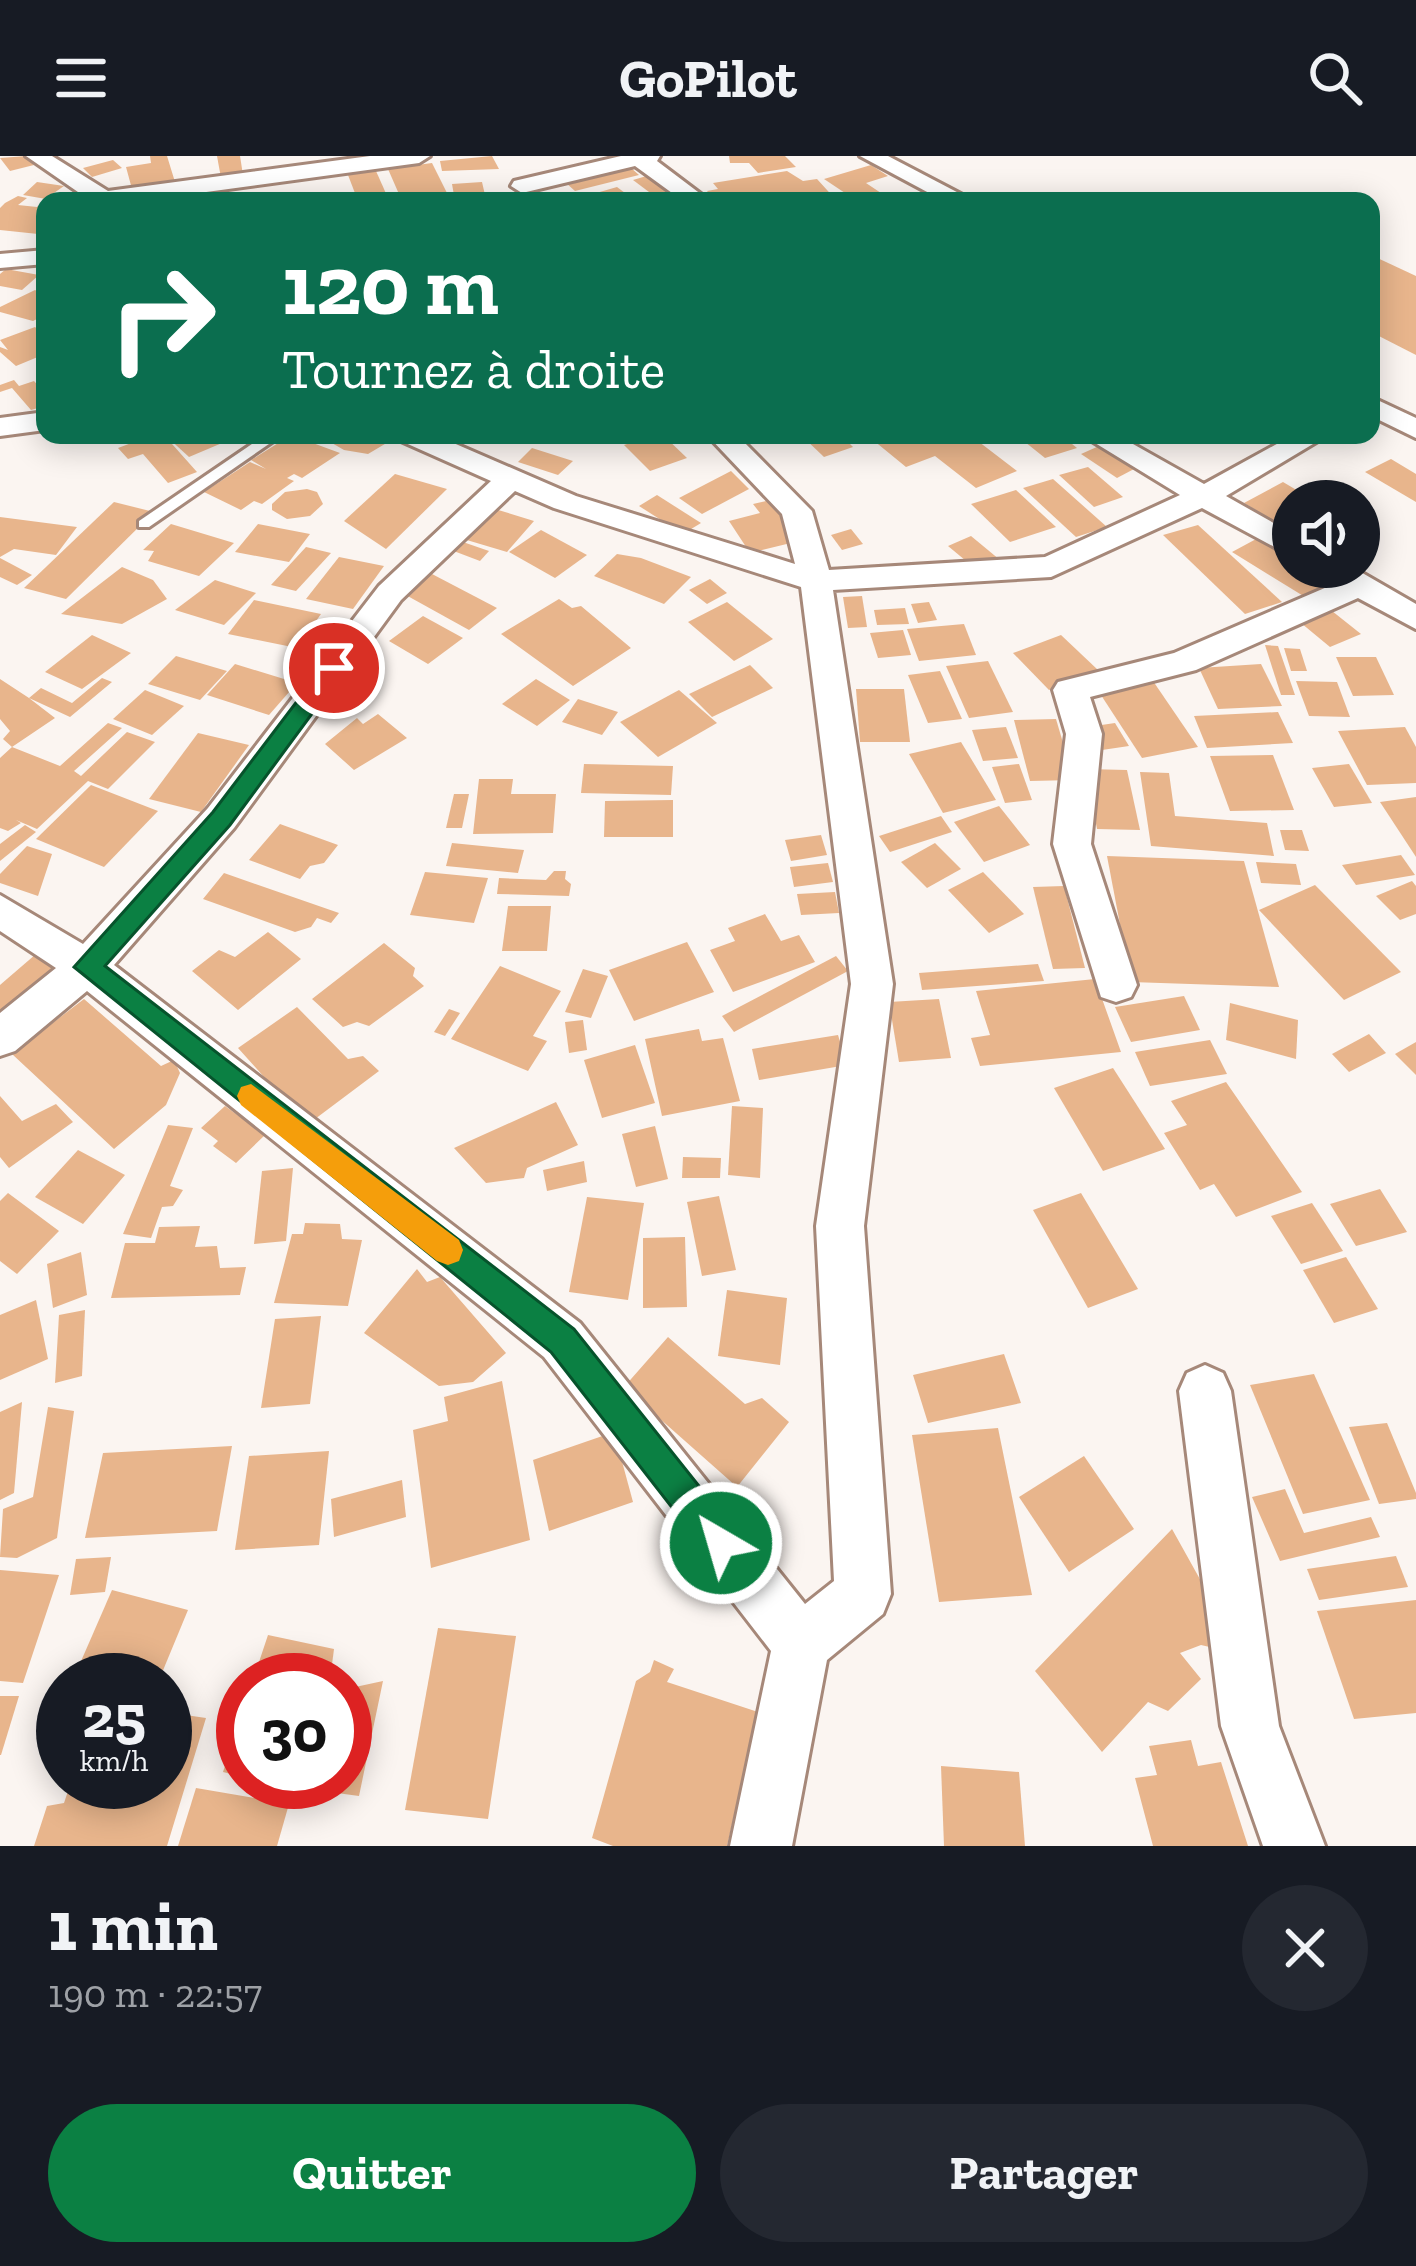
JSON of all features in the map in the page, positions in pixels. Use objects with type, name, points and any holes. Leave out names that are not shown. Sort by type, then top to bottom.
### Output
[{"type":"street","points":[[37,156],[93,192]]},
{"type":"street","points":[[162,192],[419,156]]},
{"type":"street","points":[[508,156],[525,192]]},
{"type":"street","points":[[872,156],[944,192]]},
{"type":"street","points":[[528,192],[644,157],[687,192]]},
{"type":"street","points":[[0,261],[36,258]]},
{"type":"street","points":[[1380,410],[1416,429]]},
{"type":"street","points":[[0,427],[36,422]]},
{"type":"street","points":[[432,444],[566,502],[816,581],[1052,567],[1203,496],[1298,444]]},
{"type":"street","points":[[731,444],[797,511],[816,581],[872,984],[840,1226],[863,1594],[801,1644],[761,1846]]},
{"type":"street","points":[[1112,444],[1272,535]]},
{"type":"street","points":[[0,1037],[87,967],[221,818],[390,593],[511,478]]},
{"type":"street","points":[[1116,986],[1072,844],[1084,734],[1070,690],[1184,662],[1322,588]]},
{"type":"street","points":[[1365,588],[1416,618]]},
{"type":"street","points":[[0,911],[87,967],[562,1340],[801,1644]]},
{"type":"street","points":[[1205,1391],[1250,1726],[1294,1846]]},
{"type":"lane","points":[[144,524],[262,444]]},
{"type":"building","points":[[27,156],[34,165],[10,171],[0,158]]},
{"type":"building","points":[[150,156],[167,156],[175,182],[132,189],[126,167],[151,163]]},
{"type":"building","points":[[217,156],[240,156],[243,175],[221,178]]},
{"type":"building","points":[[492,156],[499,169],[442,171],[440,161]]},
{"type":"building","points":[[729,156],[785,156],[796,167],[758,173],[749,163],[730,163]]},
{"type":"building","points":[[113,160],[122,168],[92,177],[83,168]]},
{"type":"building","points":[[432,163],[446,192],[398,192],[388,169]]},
{"type":"building","points":[[871,165],[888,176],[866,183],[880,192],[844,192],[824,179]]},
{"type":"building","points":[[630,167],[639,175],[575,191],[566,183]]},
{"type":"building","points":[[376,171],[385,192],[355,192],[348,175]]},
{"type":"building","points":[[787,171],[803,181],[817,179],[829,192],[708,192],[718,189],[713,183]]},
{"type":"building","points":[[650,175],[673,192],[649,192],[633,180]]},
{"type":"building","points":[[37,182],[64,186],[55,192],[36,192],[36,197],[23,195]]},
{"type":"building","points":[[482,182],[484,192],[453,192],[452,184]]},
{"type":"building","points":[[18,196],[27,198],[18,205],[36,207],[36,234],[0,230],[0,208]]},
{"type":"building","points":[[1380,259],[1416,276],[1416,355],[1380,337]]},
{"type":"building","points":[[6,269],[36,278],[22,290],[0,286],[0,274]]},
{"type":"building","points":[[36,291],[33,321],[0,312],[0,307]]},
{"type":"building","points":[[35,327],[36,358],[16,366],[0,352],[0,347],[8,350],[0,340]]},
{"type":"building","points":[[34,381],[36,409],[31,410],[12,388],[0,392],[0,385]]},
{"type":"building","points":[[172,444],[197,472],[168,483],[143,454],[128,459],[118,448]]},
{"type":"building","points":[[175,444],[220,444],[189,457]]},
{"type":"building","points":[[277,444],[316,444],[340,453],[302,478],[294,474],[287,478],[294,481],[262,504],[254,501],[241,510],[204,492],[250,462],[266,469],[251,460]]},
{"type":"building","points":[[334,444],[385,444],[368,454]]},
{"type":"building","points":[[672,444],[687,458],[650,471],[624,445]]},
{"type":"building","points":[[810,444],[853,447],[824,457]]},
{"type":"building","points":[[878,444],[982,444],[1017,471],[976,488],[935,456],[906,467]]},
{"type":"building","points":[[1028,444],[1077,448],[1045,458]]},
{"type":"building","points":[[1099,446],[1134,469],[1117,478],[1081,454]]},
{"type":"building","points":[[532,448],[573,461],[558,475],[518,462]]},
{"type":"building","points":[[1391,459],[1416,474],[1416,502],[1380,480],[1365,472]]},
{"type":"building","points":[[1088,467],[1123,497],[1094,507],[1059,475]]},
{"type":"building","points":[[731,471],[749,489],[702,514],[679,498]]},
{"type":"building","points":[[395,474],[447,489],[386,549],[344,521]]},
{"type":"building","points":[[1053,479],[1107,527],[1076,537],[1023,488]]},
{"type":"building","points":[[1272,488],[1272,520],[1244,503]]},
{"type":"building","points":[[1016,490],[1056,527],[1010,542],[971,504]]},
{"type":"building","points":[[285,492],[317,492],[323,504],[310,516],[287,519],[272,510]]},
{"type":"building","points":[[657,495],[701,523],[683,534],[639,506]]},
{"type":"building","points":[[770,500],[799,541],[750,553],[729,521],[760,513],[753,504]]},
{"type":"building","points":[[114,502],[154,512],[66,599],[24,588]]},
{"type":"building","points":[[495,509],[534,521],[507,552],[460,538]]},
{"type":"building","points":[[0,517],[77,527],[56,555],[14,549],[0,557]]},
{"type":"building","points":[[171,524],[234,543],[199,576],[148,561],[154,551],[143,550]]},
{"type":"building","points":[[258,524],[310,534],[289,562],[235,552]]},
{"type":"building","points":[[1198,525],[1282,602],[1245,614],[1163,535]]},
{"type":"building","points":[[851,529],[863,544],[842,550],[831,535]]},
{"type":"building","points":[[541,530],[587,555],[555,578],[509,552]]},
{"type":"building","points":[[971,536],[1000,560],[977,570],[948,546]]},
{"type":"building","points":[[1258,538],[1272,546],[1272,577],[1232,552]]},
{"type":"building","points":[[460,541],[489,551],[480,561],[451,550]]},
{"type":"building","points":[[306,547],[331,553],[296,591],[271,585]]},
{"type":"building","points":[[617,554],[691,577],[664,604],[594,576]]},
{"type":"building","points":[[339,557],[384,566],[353,609],[306,599]]},
{"type":"building","points":[[0,558],[32,575],[17,585],[0,577]]},
{"type":"building","points":[[122,567],[153,580],[167,599],[122,624],[61,614]]},
{"type":"building","points":[[432,574],[497,608],[469,630],[404,594]]},
{"type":"building","points":[[710,579],[727,593],[707,604],[689,590]]},
{"type":"building","points":[[215,580],[256,593],[224,625],[175,610]]},
{"type":"building","points":[[1290,588],[1320,588],[1305,597]]},
{"type":"building","points":[[862,596],[867,627],[848,628],[843,597]]},
{"type":"building","points":[[559,599],[572,608],[581,606],[631,648],[573,686],[501,634]]},
{"type":"building","points":[[254,600],[321,614],[297,648],[228,634]]},
{"type":"building","points":[[727,602],[773,639],[734,661],[688,622]]},
{"type":"building","points":[[929,602],[937,620],[918,623],[911,604]]},
{"type":"building","points":[[905,608],[909,624],[877,625],[874,610]]},
{"type":"building","points":[[1332,611],[1361,634],[1330,647],[1301,623]]},
{"type":"building","points":[[423,616],[463,638],[428,664],[389,641]]},
{"type":"building","points":[[964,624],[976,655],[919,661],[907,629]]},
{"type":"building","points":[[903,630],[911,655],[878,658],[870,633]]},
{"type":"building","points":[[92,635],[131,653],[82,689],[45,672]]},
{"type":"building","points":[[1061,635],[1098,670],[1049,690],[1013,653]]},
{"type":"building","points":[[1265,645],[1278,646],[1295,695],[1281,695]]},
{"type":"building","points":[[1284,648],[1300,649],[1307,671],[1291,671]]},
{"type":"building","points":[[176,656],[227,671],[200,700],[148,684]]},
{"type":"building","points":[[1336,657],[1376,657],[1394,695],[1353,696]]},
{"type":"building","points":[[988,661],[1013,712],[969,718],[946,666]]},
{"type":"building","points":[[235,664],[297,683],[269,715],[207,695]]},
{"type":"building","points":[[1261,664],[1282,706],[1218,709],[1199,668]]},
{"type":"building","points":[[750,665],[773,688],[712,717],[689,694]]},
{"type":"building","points":[[940,671],[962,719],[928,723],[908,675]]},
{"type":"building","points":[[102,678],[112,682],[70,717],[29,698],[41,688],[72,703]]},
{"type":"building","points":[[0,679],[55,718],[12,747],[3,739],[10,731],[0,719]]},
{"type":"building","points":[[536,679],[570,700],[537,726],[502,704]]},
{"type":"building","points":[[1153,681],[1198,747],[1142,758],[1099,692]]},
{"type":"building","points":[[1296,681],[1337,682],[1350,717],[1309,716]]},
{"type":"building","points":[[856,689],[904,689],[910,742],[860,742]]},
{"type":"building","points":[[145,690],[184,706],[152,735],[113,719]]},
{"type":"building","points":[[679,690],[717,723],[658,757],[620,722]]},
{"type":"building","points":[[578,699],[618,712],[602,735],[562,722]]},
{"type":"building","points":[[1278,712],[1293,743],[1207,748],[1194,716]]},
{"type":"building","points":[[378,714],[407,738],[354,770],[325,744],[357,718],[363,724]]},
{"type":"building","points":[[1056,719],[1074,780],[1030,781],[1014,720]]},
{"type":"building","points":[[108,723],[122,728],[74,771],[81,776],[127,732],[155,742],[108,789],[88,781],[37,829],[16,820],[21,823],[8,831],[0,828],[0,758],[12,747],[60,766]]},
{"type":"building","points":[[1115,723],[1129,746],[1102,750],[1088,727]]},
{"type":"building","points":[[1006,727],[1018,758],[983,761],[972,730]]},
{"type":"building","points":[[1405,727],[1416,747],[1416,783],[1367,785],[1338,731]]},
{"type":"building","points":[[198,733],[249,745],[201,812],[149,799]]},
{"type":"building","points":[[961,742],[996,800],[943,813],[909,754]]},
{"type":"building","points":[[1273,755],[1294,810],[1230,811],[1210,756]]},
{"type":"building","points":[[584,764],[673,766],[671,795],[581,793]]},
{"type":"building","points":[[1019,764],[1032,800],[1005,803],[992,767]]},
{"type":"building","points":[[1349,764],[1372,803],[1334,807],[1312,768]]},
{"type":"building","points":[[1086,769],[1127,770],[1140,830],[1097,829]]},
{"type":"building","points":[[1140,772],[1169,773],[1175,816],[1267,823],[1274,856],[1151,846]]},
{"type":"building","points":[[479,779],[513,779],[511,794],[556,794],[553,833],[473,834]]},
{"type":"building","points":[[91,785],[158,811],[104,867],[36,839]]},
{"type":"building","points":[[454,794],[469,794],[462,828],[446,828]]},
{"type":"building","points":[[1416,797],[1416,857],[1380,802]]},
{"type":"building","points":[[673,800],[673,837],[604,837],[605,801]]},
{"type":"building","points":[[999,806],[1030,845],[984,862],[954,822]]},
{"type":"building","points":[[941,816],[952,832],[890,852],[879,836]]},
{"type":"building","points":[[280,824],[338,845],[324,863],[310,866],[300,879],[249,860]]},
{"type":"building","points":[[25,825],[36,832],[0,861],[0,844]]},
{"type":"building","points":[[1280,830],[1302,830],[1309,851],[1285,850]]},
{"type":"building","points":[[821,835],[827,855],[791,861],[785,840]]},
{"type":"building","points":[[452,843],[524,850],[518,873],[446,866]]},
{"type":"building","points":[[935,843],[961,869],[927,888],[901,862]]},
{"type":"building","points":[[27,846],[52,854],[38,896],[0,883],[0,874]]},
{"type":"building","points":[[1401,855],[1415,875],[1356,885],[1342,865]]},
{"type":"building","points":[[1107,856],[1244,861],[1279,987],[1131,982]]},
{"type":"building","points":[[1256,862],[1296,864],[1301,885],[1261,883]]},
{"type":"building","points":[[828,863],[833,882],[794,887],[790,867]]},
{"type":"building","points":[[554,871],[566,871],[569,896],[497,894],[499,878],[546,880]]},
{"type":"building","points":[[425,872],[488,878],[474,923],[410,915]]},
{"type":"building","points":[[983,872],[1024,914],[989,933],[948,890]]},
{"type":"building","points":[[224,873],[339,913],[331,923],[317,918],[311,927],[295,932],[203,899]]},
{"type":"building","points":[[1412,881],[1416,914],[1400,920],[1376,896]]},
{"type":"building","points":[[1315,885],[1401,972],[1344,1000],[1259,910]]},
{"type":"building","points":[[1064,886],[1085,968],[1053,969],[1033,887]]},
{"type":"building","points":[[835,892],[839,913],[801,915],[797,894]]},
{"type":"building","points":[[508,906],[551,906],[547,951],[502,951]]},
{"type":"building","points":[[765,914],[781,941],[799,935],[815,962],[733,992],[710,950],[735,941],[728,928]]},
{"type":"building","points":[[268,932],[301,959],[238,1010],[192,971],[219,950],[235,957]]},
{"type":"building","points":[[687,942],[714,992],[634,1021],[609,970]]},
{"type":"building","points":[[384,943],[415,968],[413,976],[424,986],[369,1026],[357,1022],[343,1027],[312,999]]},
{"type":"building","points":[[36,954],[60,968],[0,1021],[0,985]]},
{"type":"building","points":[[836,956],[848,971],[734,1032],[722,1016]]},
{"type":"building","points":[[1038,964],[1044,981],[922,990],[919,973]]},
{"type":"building","points":[[500,966],[561,991],[533,1036],[547,1041],[528,1071],[451,1039]]},
{"type":"building","points":[[583,969],[608,976],[591,1018],[565,1012]]},
{"type":"building","points":[[1095,979],[1121,1052],[980,1066],[971,1038],[990,1035],[976,991]]},
{"type":"building","points":[[1184,996],[1200,1030],[1131,1042],[1115,1007]]},
{"type":"building","points":[[84,999],[161,1066],[174,1060],[180,1073],[166,1105],[114,1149],[12,1054]]},
{"type":"building","points":[[939,999],[951,1058],[899,1062],[889,1002]]},
{"type":"building","points":[[1230,1003],[1298,1020],[1296,1059],[1226,1040]]},
{"type":"building","points":[[297,1007],[348,1059],[363,1056],[379,1071],[307,1125],[238,1048]]},
{"type":"building","points":[[449,1009],[460,1013],[445,1036],[434,1032]]},
{"type":"building","points":[[583,1020],[587,1050],[569,1053],[565,1022]]},
{"type":"building","points":[[699,1029],[702,1041],[723,1038],[740,1101],[662,1116],[645,1039]]},
{"type":"building","points":[[1369,1034],[1386,1053],[1349,1072],[1332,1054]]},
{"type":"building","points":[[838,1035],[847,1065],[759,1080],[752,1049]]},
{"type":"building","points":[[1210,1040],[1227,1074],[1150,1086],[1135,1052]]},
{"type":"building","points":[[1416,1042],[1416,1075],[1395,1054]]},
{"type":"building","points":[[635,1045],[655,1103],[602,1118],[584,1060]]},
{"type":"building","points":[[1113,1068],[1165,1149],[1103,1171],[1054,1088]]},
{"type":"building","points":[[1226,1082],[1302,1192],[1236,1217],[1214,1184],[1200,1190],[1164,1133],[1187,1125],[1171,1101]]},
{"type":"building","points":[[0,1096],[22,1121],[56,1104],[73,1122],[9,1168],[0,1157]]},
{"type":"building","points":[[556,1102],[578,1145],[527,1168],[524,1178],[486,1183],[454,1148]]},
{"type":"building","points":[[225,1106],[265,1135],[236,1163],[213,1146],[218,1141],[201,1128]]},
{"type":"building","points":[[732,1106],[763,1108],[760,1178],[728,1175]]},
{"type":"building","points":[[168,1125],[193,1128],[170,1186],[183,1190],[173,1206],[162,1207],[151,1238],[123,1234]]},
{"type":"building","points":[[655,1126],[668,1179],[636,1187],[622,1134]]},
{"type":"building","points":[[78,1150],[125,1175],[83,1224],[35,1197]]},
{"type":"building","points":[[683,1157],[721,1158],[720,1178],[682,1178]]},
{"type":"building","points":[[584,1161],[587,1182],[547,1191],[543,1170]]},
{"type":"building","points":[[293,1168],[286,1241],[254,1244],[262,1171]]},
{"type":"building","points":[[1380,1189],[1407,1232],[1356,1246],[1330,1204]]},
{"type":"building","points":[[8,1193],[59,1231],[17,1274],[0,1261],[0,1201]]},
{"type":"building","points":[[1081,1193],[1138,1289],[1088,1308],[1033,1210]]},
{"type":"building","points":[[719,1196],[736,1270],[702,1276],[687,1202]]},
{"type":"building","points":[[587,1197],[644,1203],[628,1300],[569,1292]]},
{"type":"building","points":[[1312,1203],[1343,1251],[1301,1264],[1271,1216]]},
{"type":"building","points":[[305,1223],[340,1224],[342,1239],[362,1240],[348,1306],[274,1303],[292,1234],[303,1234]]},
{"type":"building","points":[[200,1226],[195,1247],[217,1246],[220,1268],[246,1267],[240,1295],[111,1298],[125,1243],[155,1243],[159,1227]]},
{"type":"building","points":[[685,1237],[687,1307],[643,1308],[643,1238]]},
{"type":"building","points":[[81,1252],[87,1295],[53,1308],[47,1264]]},
{"type":"building","points":[[1346,1257],[1378,1309],[1334,1323],[1303,1270]]},
{"type":"building","points":[[417,1269],[427,1282],[440,1277],[506,1353],[473,1382],[439,1386],[364,1333]]},
{"type":"building","points":[[727,1290],[787,1298],[780,1365],[718,1356]]},
{"type":"building","points":[[36,1300],[48,1359],[0,1380],[0,1315]]},
{"type":"building","points":[[85,1310],[82,1376],[55,1383],[59,1315]]},
{"type":"building","points":[[321,1316],[310,1404],[261,1408],[275,1319]]},
{"type":"building","points":[[668,1337],[745,1404],[762,1398],[789,1422],[737,1487],[624,1387]]},
{"type":"building","points":[[1004,1354],[1021,1403],[928,1423],[913,1375]]},
{"type":"building","points":[[1314,1374],[1370,1500],[1303,1514],[1250,1385]]},
{"type":"building","points":[[502,1381],[530,1540],[431,1568],[413,1430],[448,1421],[444,1397]]},
{"type":"building","points":[[22,1402],[14,1493],[0,1500],[0,1412]]},
{"type":"building","points":[[48,1407],[74,1411],[57,1538],[17,1558],[0,1557],[3,1509],[33,1497]]},
{"type":"building","points":[[1387,1423],[1416,1499],[1379,1504],[1349,1427]]},
{"type":"building","points":[[998,1428],[1032,1595],[939,1602],[912,1435]]},
{"type":"building","points":[[614,1432],[633,1502],[549,1531],[533,1460]]},
{"type":"building","points":[[232,1446],[217,1531],[85,1538],[103,1453]]},
{"type":"building","points":[[329,1451],[319,1545],[235,1550],[249,1456]]},
{"type":"building","points":[[1084,1456],[1134,1529],[1069,1572],[1019,1497]]},
{"type":"building","points":[[402,1480],[406,1517],[334,1537],[331,1499]]},
{"type":"building","points":[[1285,1489],[1304,1533],[1371,1517],[1380,1537],[1280,1561],[1252,1497]]},
{"type":"building","points":[[1172,1529],[1216,1608],[1218,1649],[1201,1645],[1180,1653],[1201,1679],[1168,1711],[1148,1702],[1102,1752],[1035,1671]]},
{"type":"building","points":[[1396,1556],[1408,1587],[1319,1600],[1307,1569]]},
{"type":"building","points":[[111,1557],[105,1592],[70,1595],[76,1559]]},
{"type":"building","points":[[0,1570],[59,1575],[23,1683],[0,1681]]},
{"type":"building","points":[[112,1590],[188,1610],[170,1653],[85,1653]]},
{"type":"building","points":[[1416,1600],[1416,1713],[1354,1719],[1317,1611]]},
{"type":"building","points":[[438,1628],[516,1636],[488,1819],[405,1810]]},
{"type":"building","points":[[268,1635],[334,1649],[333,1653],[262,1653]]},
{"type":"building","points":[[654,1660],[674,1669],[667,1682],[758,1712],[727,1846],[613,1846],[592,1838],[636,1681],[650,1672]]},
{"type":"building","points":[[383,1681],[372,1734],[372,1683]]},
{"type":"building","points":[[0,1696],[19,1696],[1,1755],[0,1755]]},
{"type":"building","points":[[192,1716],[206,1718],[192,1764]]},
{"type":"building","points":[[1191,1740],[1198,1766],[1221,1762],[1248,1846],[1153,1846],[1135,1778],[1157,1775],[1149,1746]]},
{"type":"building","points":[[941,1766],[1019,1772],[1025,1846],[944,1846]]},
{"type":"building","points":[[196,1788],[216,1791],[216,1809],[288,1809],[277,1846],[178,1846]]},
{"type":"building","points":[[46,1809],[178,1809],[167,1846],[34,1846]]},
{"type":"slow traffic","points":[[251,1096],[448,1250]]},
{"type":"route","points":[[334,668],[221,818],[87,967],[562,1340],[721,1543]]}]
